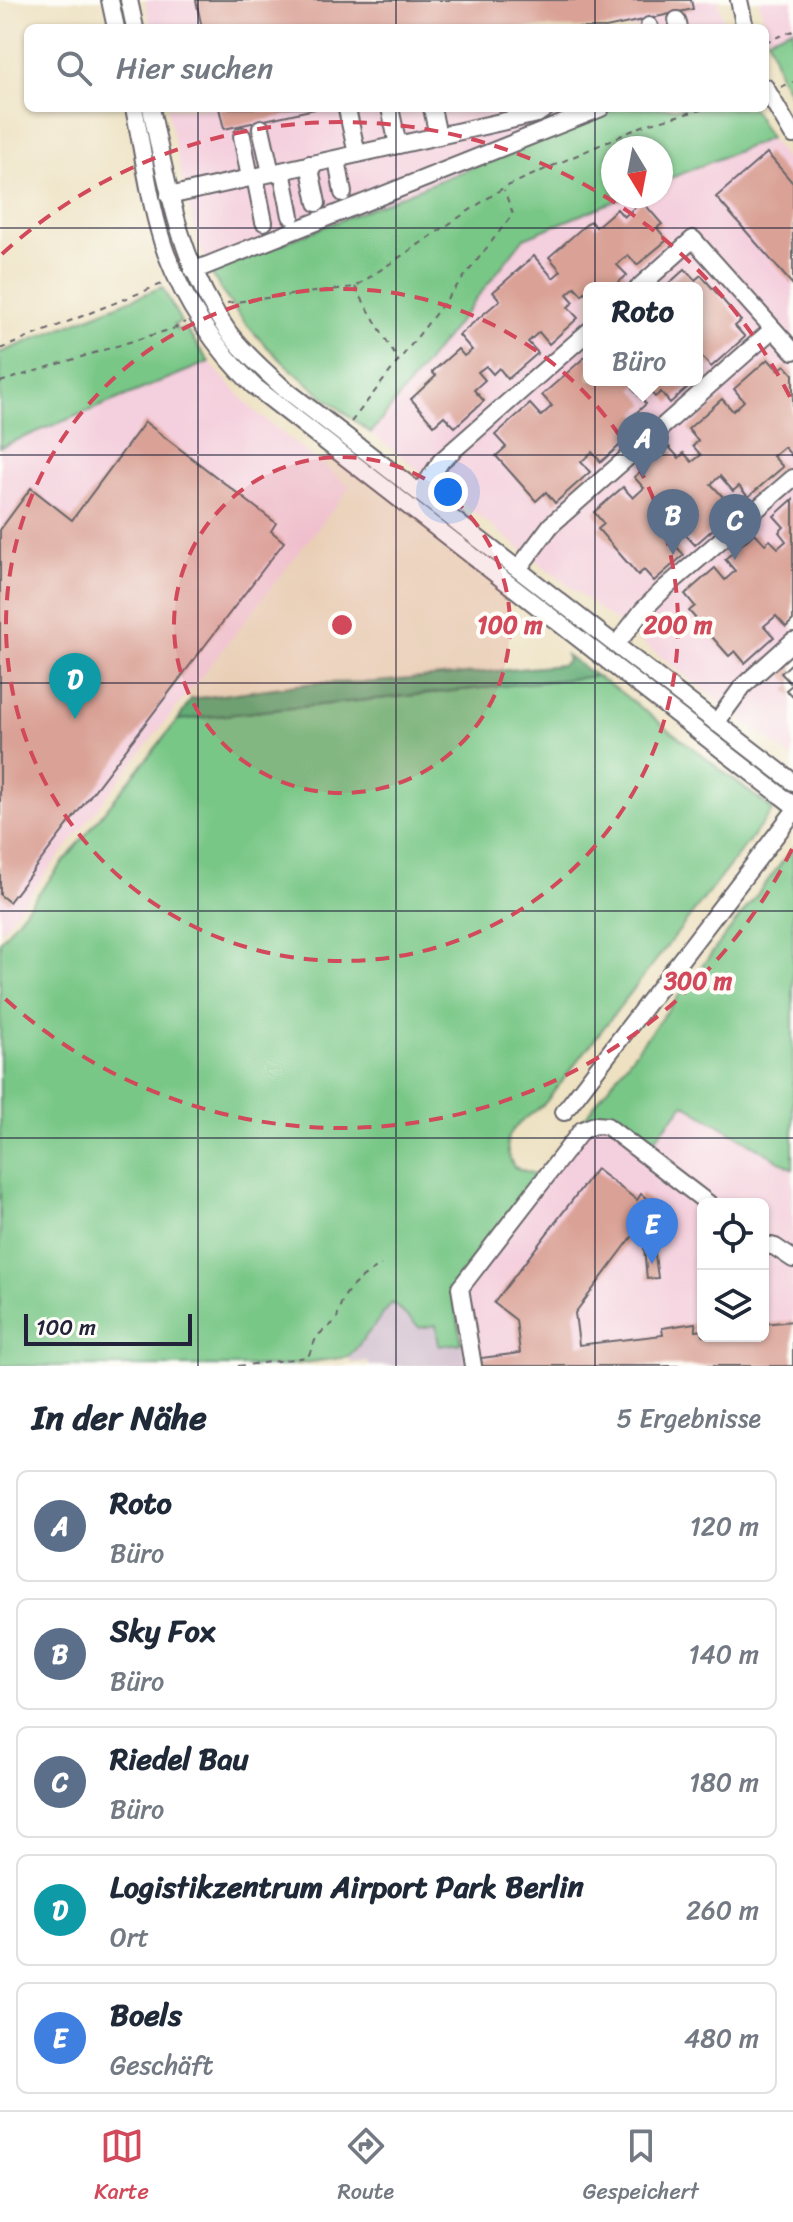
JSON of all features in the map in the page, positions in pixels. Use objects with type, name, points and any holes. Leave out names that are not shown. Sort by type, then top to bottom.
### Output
[{"type":"street","points":[[110,0],[115,24]]},
{"type":"street","points":[[129,0],[134,24]]},
{"type":"street","points":[[739,0],[744,24]]},
{"type":"street","points":[[769,94],[793,135]]},
{"type":"street","points":[[135,112],[165,250],[197,316],[237,369],[254,386],[480,550],[713,743],[793,805]]},
{"type":"street","points":[[152,112],[169,196],[193,271],[230,334],[251,358],[281,386],[420,493],[480,550],[518,569],[793,782]]},
{"type":"street","points":[[348,112],[357,154]]},
{"type":"street","points":[[391,112],[398,145]]},
{"type":"street","points":[[433,112],[438,136]]},
{"type":"street","points":[[169,196],[540,112]]},
{"type":"street","points":[[193,271],[591,112]]},
{"type":"street","points":[[261,128],[264,222]]},
{"type":"street","points":[[242,136],[291,216]]},
{"type":"street","points":[[337,159],[343,193]]},
{"type":"street","points":[[309,164],[317,203]]},
{"type":"street","points":[[645,282],[693,239],[793,351]]},
{"type":"street","points":[[518,569],[551,525],[773,329]]},
{"type":"street","points":[[420,493],[441,461],[583,336]]},
{"type":"street","points":[[237,369],[251,358]]},
{"type":"street","points":[[616,645],[665,588],[793,478]]},
{"type":"street","points":[[713,743],[743,686],[793,641]]},
{"type":"street","points":[[564,1112],[793,813]]},
{"type":"street","points":[[473,1366],[460,1288],[582,1130],[595,1125],[607,1126],[701,1198]]},
{"type":"street","points":[[769,1246],[793,1259]]},
{"type":"path","points":[[769,40],[793,31]]},
{"type":"path","points":[[238,302],[355,287],[503,188],[647,124],[693,112]]},
{"type":"path","points":[[351,422],[513,214],[503,188]]},
{"type":"path","points":[[0,349],[177,278]]},
{"type":"path","points":[[355,287],[398,361]]},
{"type":"path","points":[[0,382],[175,328]]},
{"type":"path","points":[[238,1366],[308,1357],[317,1336],[337,1320],[339,1302],[357,1282],[381,1265]]},
{"type":"shaded area","points":[[145,0],[718,0],[724,24],[150,24]]},
{"type":"shaded area","points":[[759,0],[793,0],[793,28],[769,38],[769,24],[765,24]]},
{"type":"shaded area","points":[[168,112],[610,112],[211,272],[200,247]]},
{"type":"shaded area","points":[[770,138],[793,169],[793,759],[371,433],[524,238],[601,207],[673,208],[673,177]]},
{"type":"shaded area","points":[[209,362],[252,409],[350,487],[0,932],[0,447]]},
{"type":"shaded area","points":[[683,1104],[793,1169],[793,1366],[465,1366],[452,1287],[582,1122],[594,1116],[610,1118],[649,1147]]},
{"type":"shaded area","points":[[392,1302],[420,1327],[437,1325],[462,1343],[465,1366],[369,1366],[368,1361],[352,1363],[349,1357]]},
{"type":"green space","points":[[793,28],[793,100],[780,76],[769,38]]},
{"type":"green space","points":[[610,112],[754,112],[770,138],[673,177],[673,136],[601,136],[601,207],[524,238],[371,433],[282,361],[226,297],[211,272]]},
{"type":"green space","points":[[162,287],[181,322],[174,325],[177,330],[185,328],[209,362],[0,447],[0,353]]},
{"type":"green space","points":[[566,655],[596,676],[178,720],[191,699],[313,683],[376,682],[561,665],[568,660]]},
{"type":"green space","points":[[596,676],[773,810],[545,1103],[513,1129],[507,1145],[514,1167],[539,1176],[452,1287],[462,1343],[439,1346],[436,1325],[420,1328],[392,1303],[349,1357],[281,1366],[0,1366],[0,941],[178,720]]},
{"type":"green space","points":[[793,848],[793,1169],[684,1104],[649,1147],[610,1118],[595,1117],[582,1121]]},
{"type":"building","points":[[196,0],[691,0],[693,9],[624,24],[201,24]]},
{"type":"building","points":[[220,112],[301,112],[224,129]]},
{"type":"building","points":[[767,153],[793,183],[793,285],[716,197]]},
{"type":"building","points":[[634,208],[648,208],[662,224],[657,228],[667,240],[637,265],[628,255],[617,265],[627,275],[619,282],[583,282],[582,295],[575,287],[567,294],[574,302],[568,307],[578,318],[549,344],[539,332],[528,342],[538,353],[508,379],[499,368],[493,374],[486,366],[478,372],[485,380],[474,390],[484,401],[455,427],[444,416],[434,425],[411,399],[436,376],[432,372],[458,349],[464,356],[472,350],[459,335],[500,300],[493,292],[534,256],[553,278],[561,271],[549,257],[590,221],[596,227],[617,209],[624,217]]},
{"type":"building","points":[[685,269],[695,280],[701,275],[741,321],[735,326],[745,337],[711,367],[703,358],[703,282],[671,282]]},
{"type":"building","points":[[583,359],[583,386],[636,386],[633,389],[646,404],[636,413],[645,423],[601,462],[592,452],[581,462],[590,472],[555,503],[546,492],[536,501],[496,456],[506,447],[495,435],[530,404],[541,416],[552,406],[542,395]]},
{"type":"building","points":[[768,359],[778,370],[785,365],[793,374],[793,457],[784,447],[773,456],[783,467],[748,497],[739,486],[733,491],[720,476],[711,484],[725,499],[719,504],[729,515],[695,545],[685,534],[674,544],[684,555],[654,581],[644,570],[638,575],[598,529],[604,524],[594,512],[623,487],[633,498],[644,488],[634,477],[669,447],[679,458],[684,453],[692,462],[701,455],[693,446],[698,441],[688,429],[722,399],[733,411],[744,401],[734,389]]},
{"type":"building","points":[[645,386],[689,386],[670,403],[661,392],[655,397]]},
{"type":"building","points":[[145,422],[276,523],[271,531],[284,542],[9,902],[0,895],[0,530],[31,488],[72,520]]},
{"type":"building","points":[[793,499],[793,620],[786,627],[776,616],[764,626],[774,637],[745,663],[735,651],[729,656],[689,611],[695,606],[685,594],[715,568],[725,580],[735,571],[725,559],[755,533],[765,544],[770,540],[778,548],[786,541],[779,532],[784,527],[774,516]]},
{"type":"building","points":[[793,662],[793,697],[786,690],[792,685],[781,673]]},
{"type":"building","points":[[596,1169],[637,1200],[641,1194],[668,1216],[657,1230],[644,1221],[575,1313],[579,1345],[663,1335],[662,1328],[695,1323],[697,1342],[769,1342],[769,1323],[793,1321],[793,1366],[482,1366],[481,1358],[520,1353],[516,1320],[494,1303]]},
{"type":"building","points":[[654,1247],[658,1278],[647,1279],[644,1248]]},
{"type":"place","name":"Roto","points":[[643,478]]},
{"type":"place","name":"Sky Fox","points":[[673,555]]},
{"type":"place","name":"Riedel Bau","points":[[735,560]]},
{"type":"place","name":"Logistikzentrum Airport Park Berlin","points":[[75,719]]},
{"type":"place","name":"Boels","points":[[652,1264]]}]
